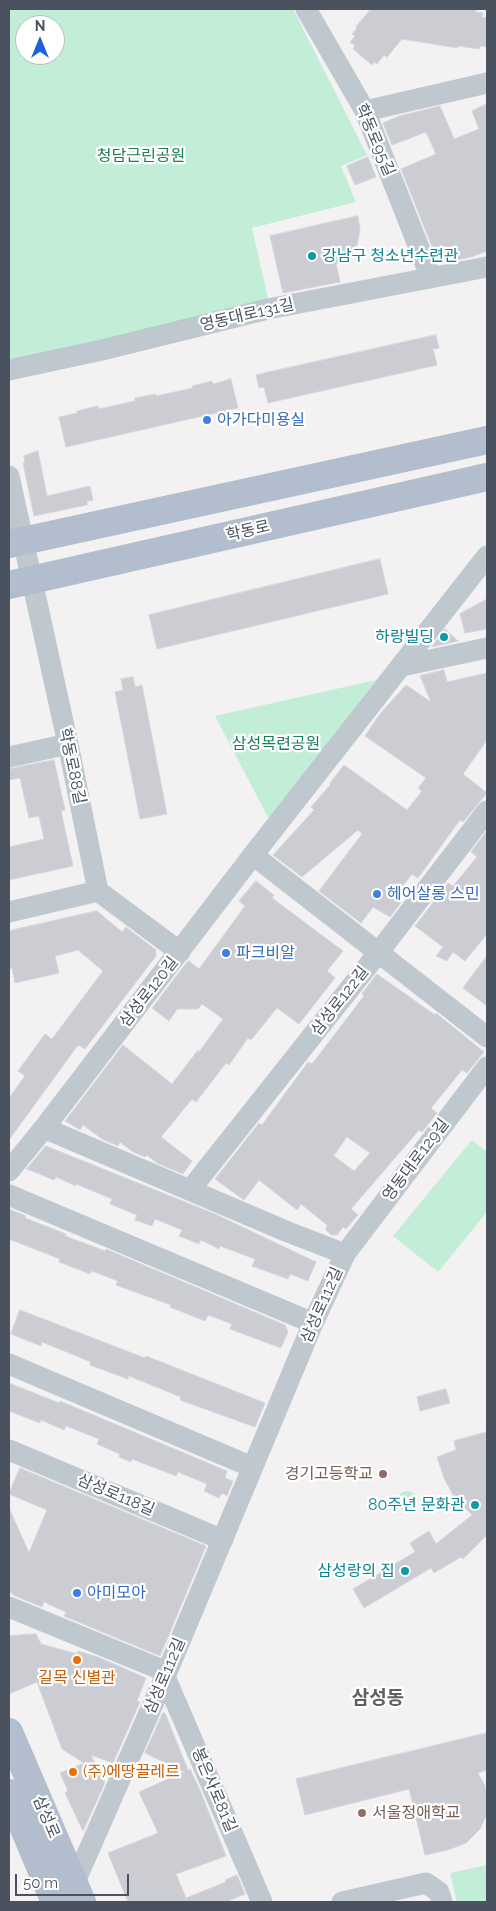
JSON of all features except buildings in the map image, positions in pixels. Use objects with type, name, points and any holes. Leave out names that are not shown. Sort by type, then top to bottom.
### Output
[{"type":"main road","points":[[16,543],[487,440]]},
{"type":"main road","name":"학동로","points":[[20,583],[487,477]]},
{"type":"main road","name":"삼성로","points":[[9,1732],[71,1896]]},
{"type":"main road","name":"삼성로","points":[[9,1793],[71,1896]]},
{"type":"street","name":"학동로95길","points":[[306,9],[365,111],[431,278]]},
{"type":"street","points":[[365,111],[487,82]]},
{"type":"street","name":"영동대로131길","points":[[9,370],[102,350],[268,309],[487,267]]},
{"type":"street","name":"학동로88길","points":[[9,476],[20,583],[68,744],[98,891]]},
{"type":"street","name":"삼성로120길","points":[[9,1172],[253,855],[487,556]]},
{"type":"street","points":[[402,666],[487,648]]},
{"type":"street","points":[[9,757],[68,744]]},
{"type":"street","name":"삼성로122길","points":[[190,1190],[378,953],[487,811]]},
{"type":"street","points":[[253,855],[487,1037]]},
{"type":"street","points":[[9,912],[98,891],[180,952]]},
{"type":"street","name":"영동대로129길","points":[[345,1254],[487,1067]]},
{"type":"street","points":[[44,1128],[288,1232],[345,1254]]},
{"type":"street","points":[[9,1195],[313,1323]]},
{"type":"street","name":"삼성로112길","points":[[71,1896],[166,1675],[313,1323],[345,1254]]},
{"type":"street","points":[[9,1364],[252,1467]]},
{"type":"street","name":"삼성로118길","points":[[9,1450],[223,1540]]},
{"type":"street","points":[[9,1607],[166,1675]]},
{"type":"street","name":"봉은사로81길","points":[[166,1675],[262,1902]]},
{"type":"street","points":[[342,1902],[426,1883],[439,1892],[442,1902]]},
{"type":"green space","name":"청담근린공원","points":[[9,9],[293,9],[367,155],[341,166],[356,202],[252,228],[270,307],[9,366]]},
{"type":"green space","name":"삼성목련공원","points":[[376,680],[270,821],[215,716]]},
{"type":"green space","points":[[472,1140],[487,1152],[487,1212],[438,1272],[393,1236]]},
{"type":"green space","points":[[407,1491],[414,1494],[417,1501],[414,1508],[407,1511],[400,1508],[397,1501],[400,1494]]},
{"type":"green space","points":[[487,1865],[487,1902],[457,1902],[450,1873]]},
{"type":"place","name":"강남구 청소년수련관","points":[[312,256]]},
{"type":"place","name":"아가다미용실","points":[[207,420]]},
{"type":"place","name":"하랑빌딩","points":[[444,637]]},
{"type":"place","name":"헤어살롱 스민","points":[[377,894]]},
{"type":"place","name":"파크비알","points":[[226,953]]},
{"type":"place","name":"경기고등학교","points":[[383,1474]]},
{"type":"place","name":"80주년 문화관","points":[[475,1505]]},
{"type":"place","name":"삼성랑의 집","points":[[405,1571]]},
{"type":"place","name":"아미모아","points":[[77,1593]]},
{"type":"place","name":"길목 신별관","points":[[77,1660]]},
{"type":"place","name":"(주)에땅끌레르","points":[[73,1772]]},
{"type":"place","name":"서울정애학교","points":[[362,1813]]},
{"type":"district","name":"삼성동","points":[[378,1698]]}]
